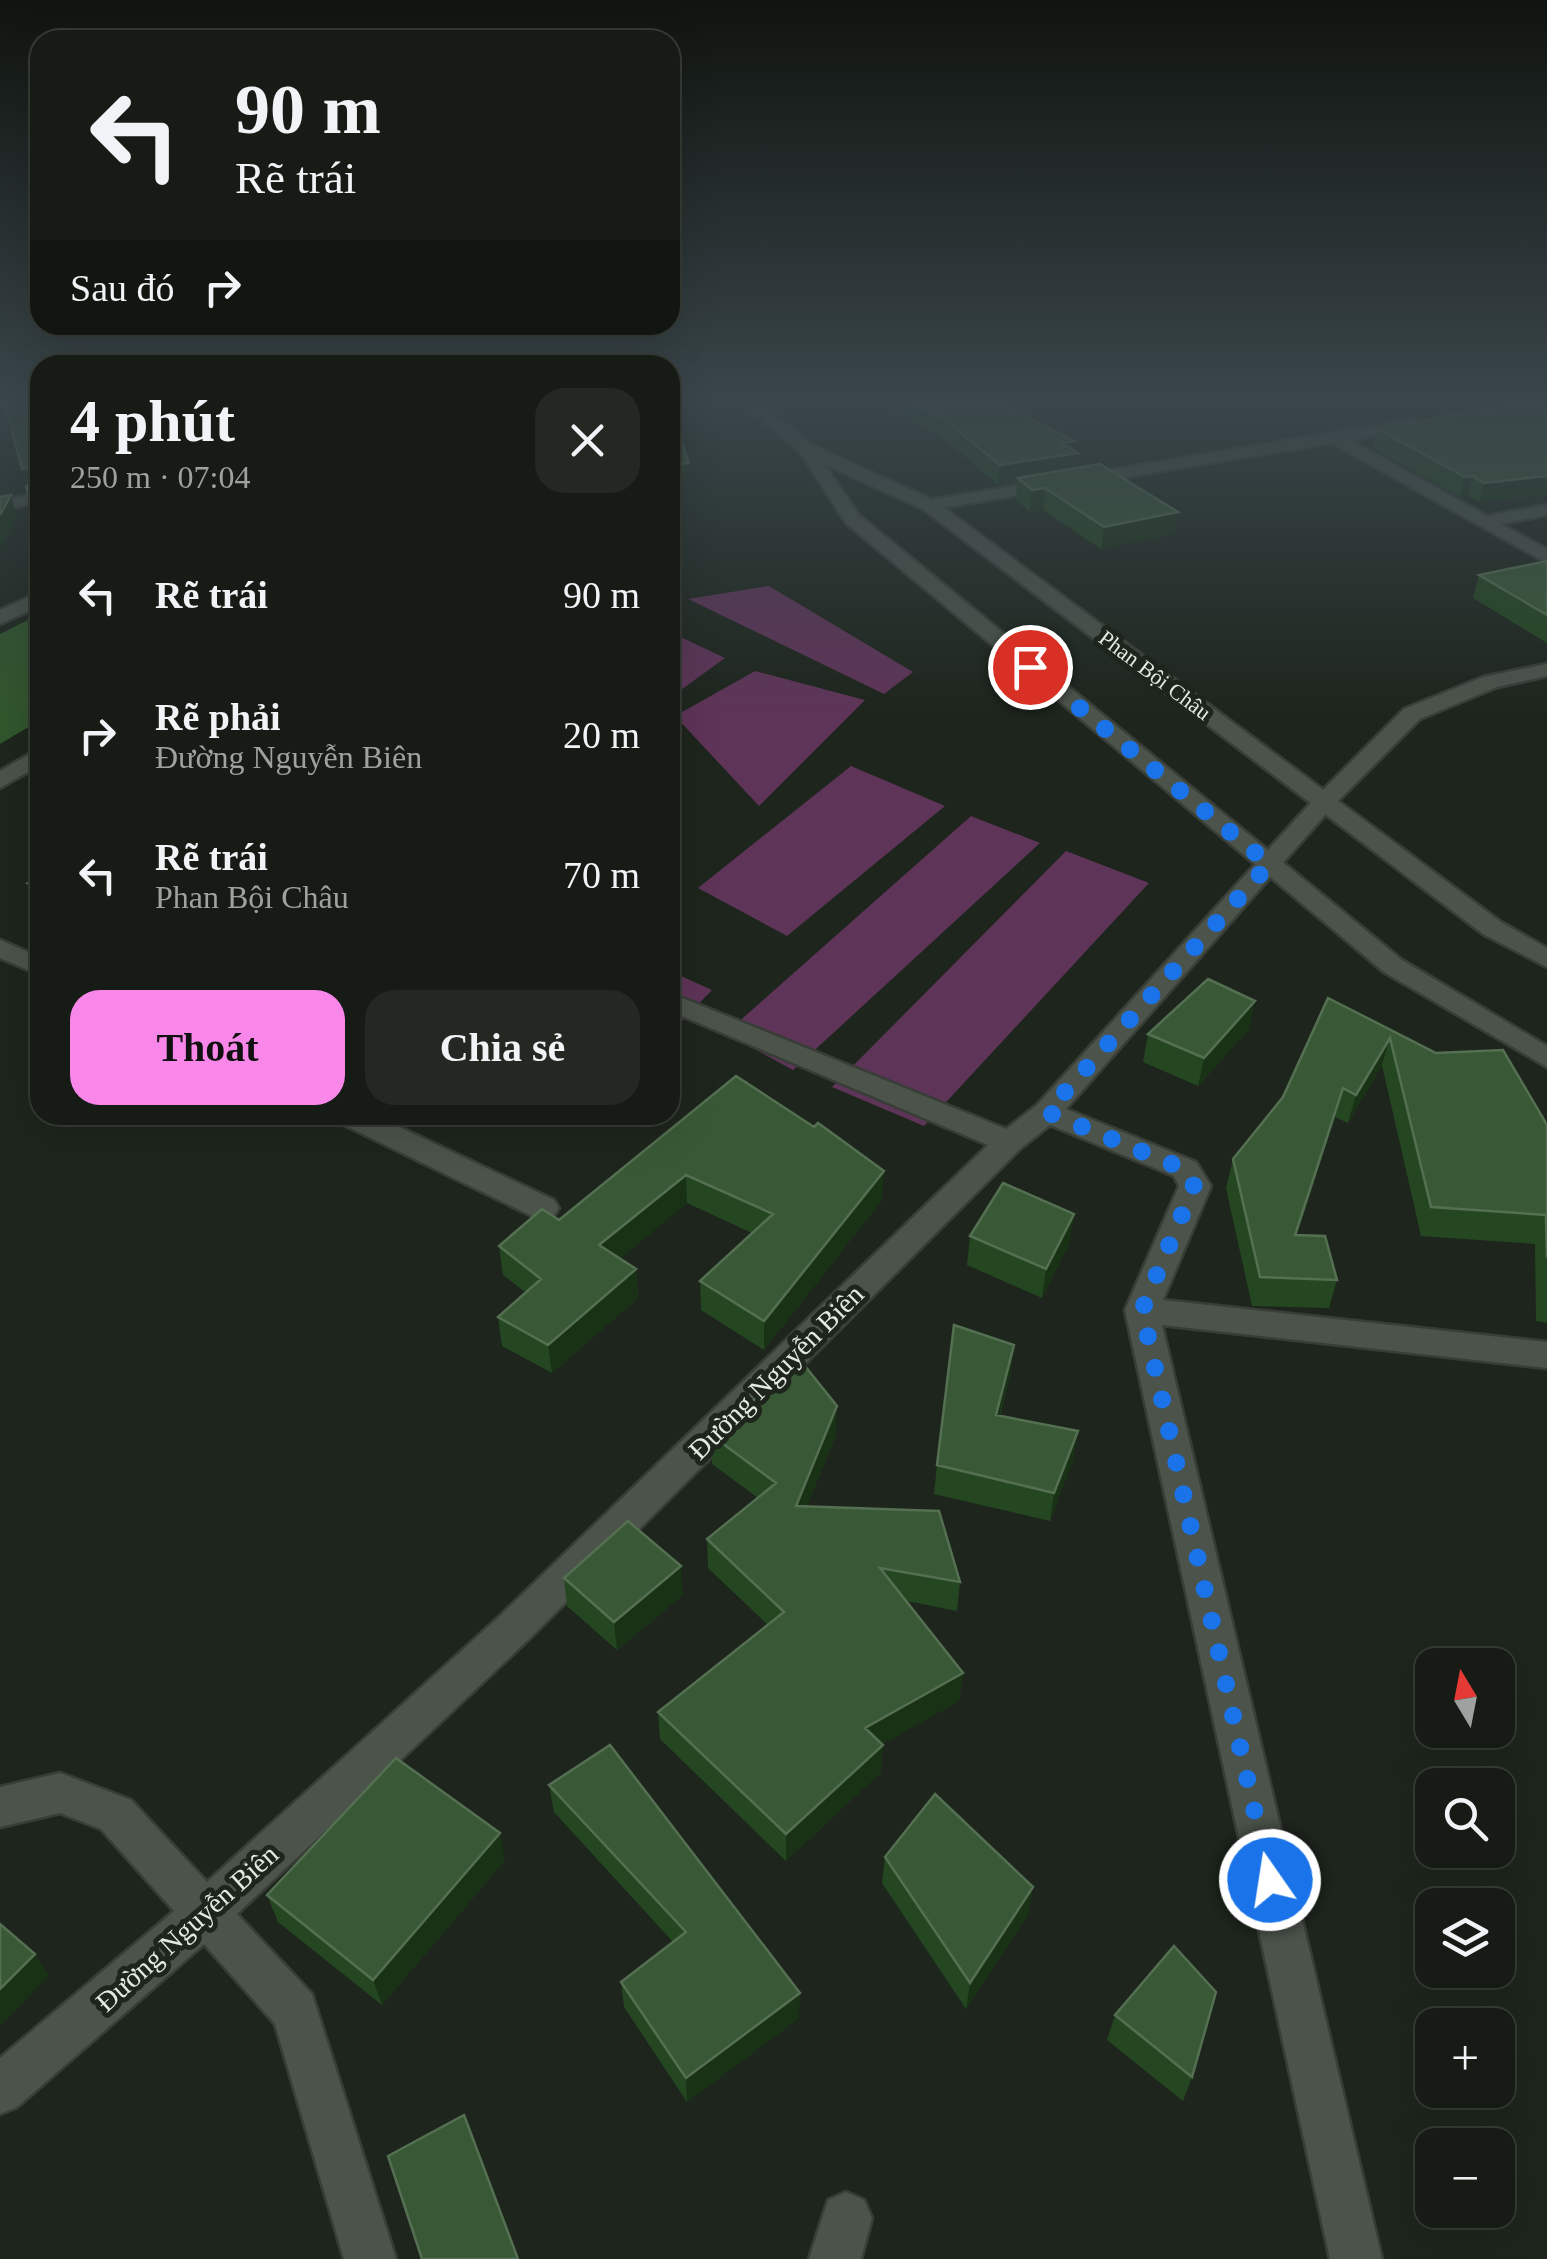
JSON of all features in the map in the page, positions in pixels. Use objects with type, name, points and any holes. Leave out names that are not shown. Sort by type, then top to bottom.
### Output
[{"type":"street","points":[[842,503],[852,519],[1394,966],[1547,1058]]},
{"type":"street","name":"Phan Bội Châu","points":[[925,503],[1492,928],[1547,959]]},
{"type":"street","points":[[928,505],[937,503]]},
{"type":"street","points":[[1449,503],[1547,557]]},
{"type":"street","points":[[1482,522],[1547,510]]},
{"type":"street","points":[[0,618],[30,603]]},
{"type":"street","name":"Đường Nguyễn Biên","points":[[0,2090],[116,1994],[508,1637],[1009,1142],[1047,1112],[1324,802],[1412,714],[1492,682],[1547,670]]},
{"type":"street","points":[[0,781],[30,762]]},
{"type":"street","points":[[0,948],[30,962]]},
{"type":"street","points":[[680,1005],[1009,1142]]},
{"type":"street","points":[[1047,1112],[1184,1169],[1194,1186],[1142,1310],[1356,2259]]},
{"type":"street","points":[[370,1125],[543,1208]]},
{"type":"street","points":[[1142,1310],[1547,1354]]},
{"type":"street","points":[[0,1808],[60,1793],[116,1814],[296,2011],[370,2259]]},
{"type":"shaded area","points":[[769,586],[913,672],[884,694],[688,599]]},
{"type":"shaded area","points":[[30,619],[30,726],[0,744],[0,634]]},
{"type":"shaded area","points":[[680,637],[725,658],[680,691]]},
{"type":"shaded area","points":[[755,671],[865,700],[759,806],[680,721],[680,713]]},
{"type":"shaded area","points":[[851,766],[945,806],[787,936],[698,888]]},
{"type":"shaded area","points":[[971,816],[1040,843],[793,1070],[726,1033]]},
{"type":"shaded area","points":[[1066,851],[1149,883],[924,1126],[832,1087]]},
{"type":"shaded area","points":[[680,976],[712,990],[680,1023]]},
{"type":"building","points":[[1068,503],[1164,503],[1178,512],[1104,527]]},
{"type":"building","points":[[1547,561],[1547,615],[1479,575]]},
{"type":"building","points":[[1208,979],[1255,1001],[1204,1058],[1148,1034]]},
{"type":"building","points":[[1328,998],[1436,1053],[1503,1050],[1547,1125],[1547,1258],[1546,1215],[1431,1207],[1390,1038],[1356,1095],[1343,1088],[1295,1235],[1325,1236],[1337,1280],[1260,1277],[1233,1159],[1283,1097]]},
{"type":"building","points":[[736,1076],[814,1127],[818,1123],[884,1171],[764,1321],[700,1281],[773,1214],[686,1175],[599,1245],[636,1269],[548,1345],[498,1317],[541,1279],[499,1246],[542,1209],[559,1220]]},
{"type":"building","points":[[1003,1183],[1074,1214],[1046,1269],[970,1236]]},
{"type":"building","points":[[954,1325],[1014,1345],[996,1415],[1078,1431],[1054,1493],[937,1465]]},
{"type":"building","points":[[801,1361],[837,1406],[796,1506],[939,1511],[960,1582],[880,1568],[963,1673],[865,1728],[883,1745],[786,1834],[658,1712],[784,1612],[707,1539],[776,1483],[711,1435]]},
{"type":"building","points":[[628,1521],[681,1566],[614,1622],[564,1578]]},
{"type":"building","points":[[610,1745],[800,1993],[686,2078],[621,1982],[686,1932],[549,1785]]},
{"type":"building","points":[[396,1758],[500,1833],[373,1980],[267,1895]]},
{"type":"building","points":[[935,1794],[1033,1887],[970,1983],[885,1857]]},
{"type":"building","points":[[0,1924],[35,1954],[0,1989]]},
{"type":"building","points":[[1174,1946],[1216,1992],[1192,2077],[1115,2015]]},
{"type":"building","points":[[464,2115],[518,2259],[422,2259],[388,2156]]},
{"type":"route","points":[[1030,667],[1269,864],[1047,1112],[1184,1169],[1194,1186],[1142,1310],[1270,1880]]}]
